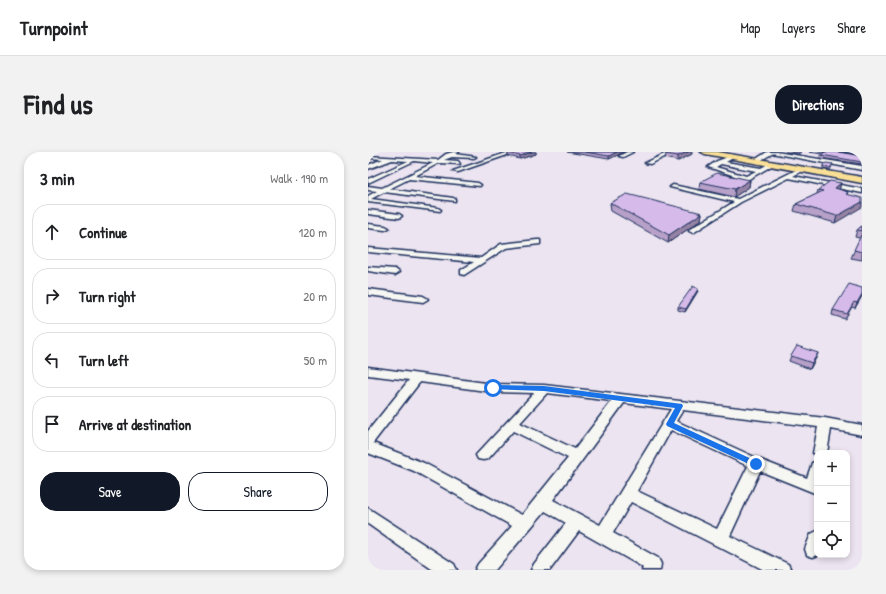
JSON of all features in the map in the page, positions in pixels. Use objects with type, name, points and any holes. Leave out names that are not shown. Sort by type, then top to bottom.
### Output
[{"type":"main road","points":[[705,152],[732,161],[757,161],[862,180]]},
{"type":"street","points":[[368,199],[382,190],[457,152]]},
{"type":"street","points":[[456,171],[514,152]]},
{"type":"street","points":[[621,156],[631,152]]},
{"type":"street","points":[[648,163],[673,152]]},
{"type":"street","points":[[734,175],[746,162],[761,152]]},
{"type":"street","points":[[757,161],[770,152],[861,166]]},
{"type":"street","points":[[838,152],[862,156]]},
{"type":"street","points":[[435,155],[474,157]]},
{"type":"street","points":[[368,157],[458,163]]},
{"type":"street","points":[[368,167],[391,158]]},
{"type":"street","points":[[368,174],[404,159]]},
{"type":"street","points":[[368,181],[415,160]]},
{"type":"street","points":[[732,161],[719,162],[711,167],[747,178],[772,164]]},
{"type":"street","points":[[721,171],[732,161]]},
{"type":"street","points":[[746,162],[762,170]]},
{"type":"street","points":[[693,231],[739,201],[802,169]]},
{"type":"street","points":[[368,187],[390,176]]},
{"type":"street","points":[[787,176],[862,190]]},
{"type":"street","points":[[408,177],[478,185]]},
{"type":"street","points":[[368,187],[453,200]]},
{"type":"street","points":[[673,187],[739,201]]},
{"type":"street","points":[[368,199],[438,210]]},
{"type":"street","points":[[368,212],[399,216]]},
{"type":"street","points":[[368,226],[385,228]]},
{"type":"street","points":[[464,272],[472,268],[480,260],[504,246],[537,242]]},
{"type":"street","points":[[368,250],[375,262],[395,272]]},
{"type":"street","points":[[375,262],[480,260]]},
{"type":"street","points":[[368,292],[423,299]]},
{"type":"street","points":[[368,372],[493,388],[544,389],[621,398],[825,423],[862,430]]},
{"type":"street","points":[[368,440],[416,378]]},
{"type":"street","points":[[483,455],[544,389]]},
{"type":"street","points":[[484,570],[543,502],[621,398]]},
{"type":"street","points":[[603,535],[629,494],[680,406]]},
{"type":"street","points":[[820,450],[825,423]]},
{"type":"street","points":[[670,424],[756,464],[814,487]]},
{"type":"street","points":[[512,425],[578,456]]},
{"type":"street","points":[[368,447],[419,467],[523,524]]},
{"type":"street","points":[[721,538],[756,464]]},
{"type":"street","points":[[629,494],[721,538],[782,570]]},
{"type":"street","points":[[543,502],[645,559],[652,564],[651,570]]},
{"type":"street","points":[[368,514],[448,570]]},
{"type":"street","points":[[540,570],[577,521]]},
{"type":"building","points":[[532,152],[520,156],[508,153]]},
{"type":"building","points":[[585,152],[617,152],[609,156]]},
{"type":"building","points":[[668,152],[688,152],[678,156],[666,154]]},
{"type":"building","points":[[825,152],[838,152],[862,156],[862,162],[821,155]]},
{"type":"building","points":[[826,163],[833,164],[830,168],[824,167],[823,165]]},
{"type":"building","points":[[717,173],[750,180],[735,189],[700,182]]},
{"type":"building","points":[[830,181],[841,183],[835,188],[848,192],[846,194],[862,198],[862,202],[837,216],[796,204],[823,191],[818,190]]},
{"type":"building","points":[[627,194],[702,213],[669,235],[610,203]]},
{"type":"building","points":[[862,226],[862,231],[857,230]]},
{"type":"building","points":[[862,233],[862,252],[854,250]]},
{"type":"building","points":[[849,284],[862,288],[862,294],[857,303],[854,302],[847,314],[833,310]]},
{"type":"building","points":[[693,286],[698,289],[686,309],[678,307]]},
{"type":"building","points":[[797,346],[818,353],[812,363],[791,356]]},
{"type":"route","points":[[493,388],[544,389],[680,406],[670,424],[756,464]]}]
